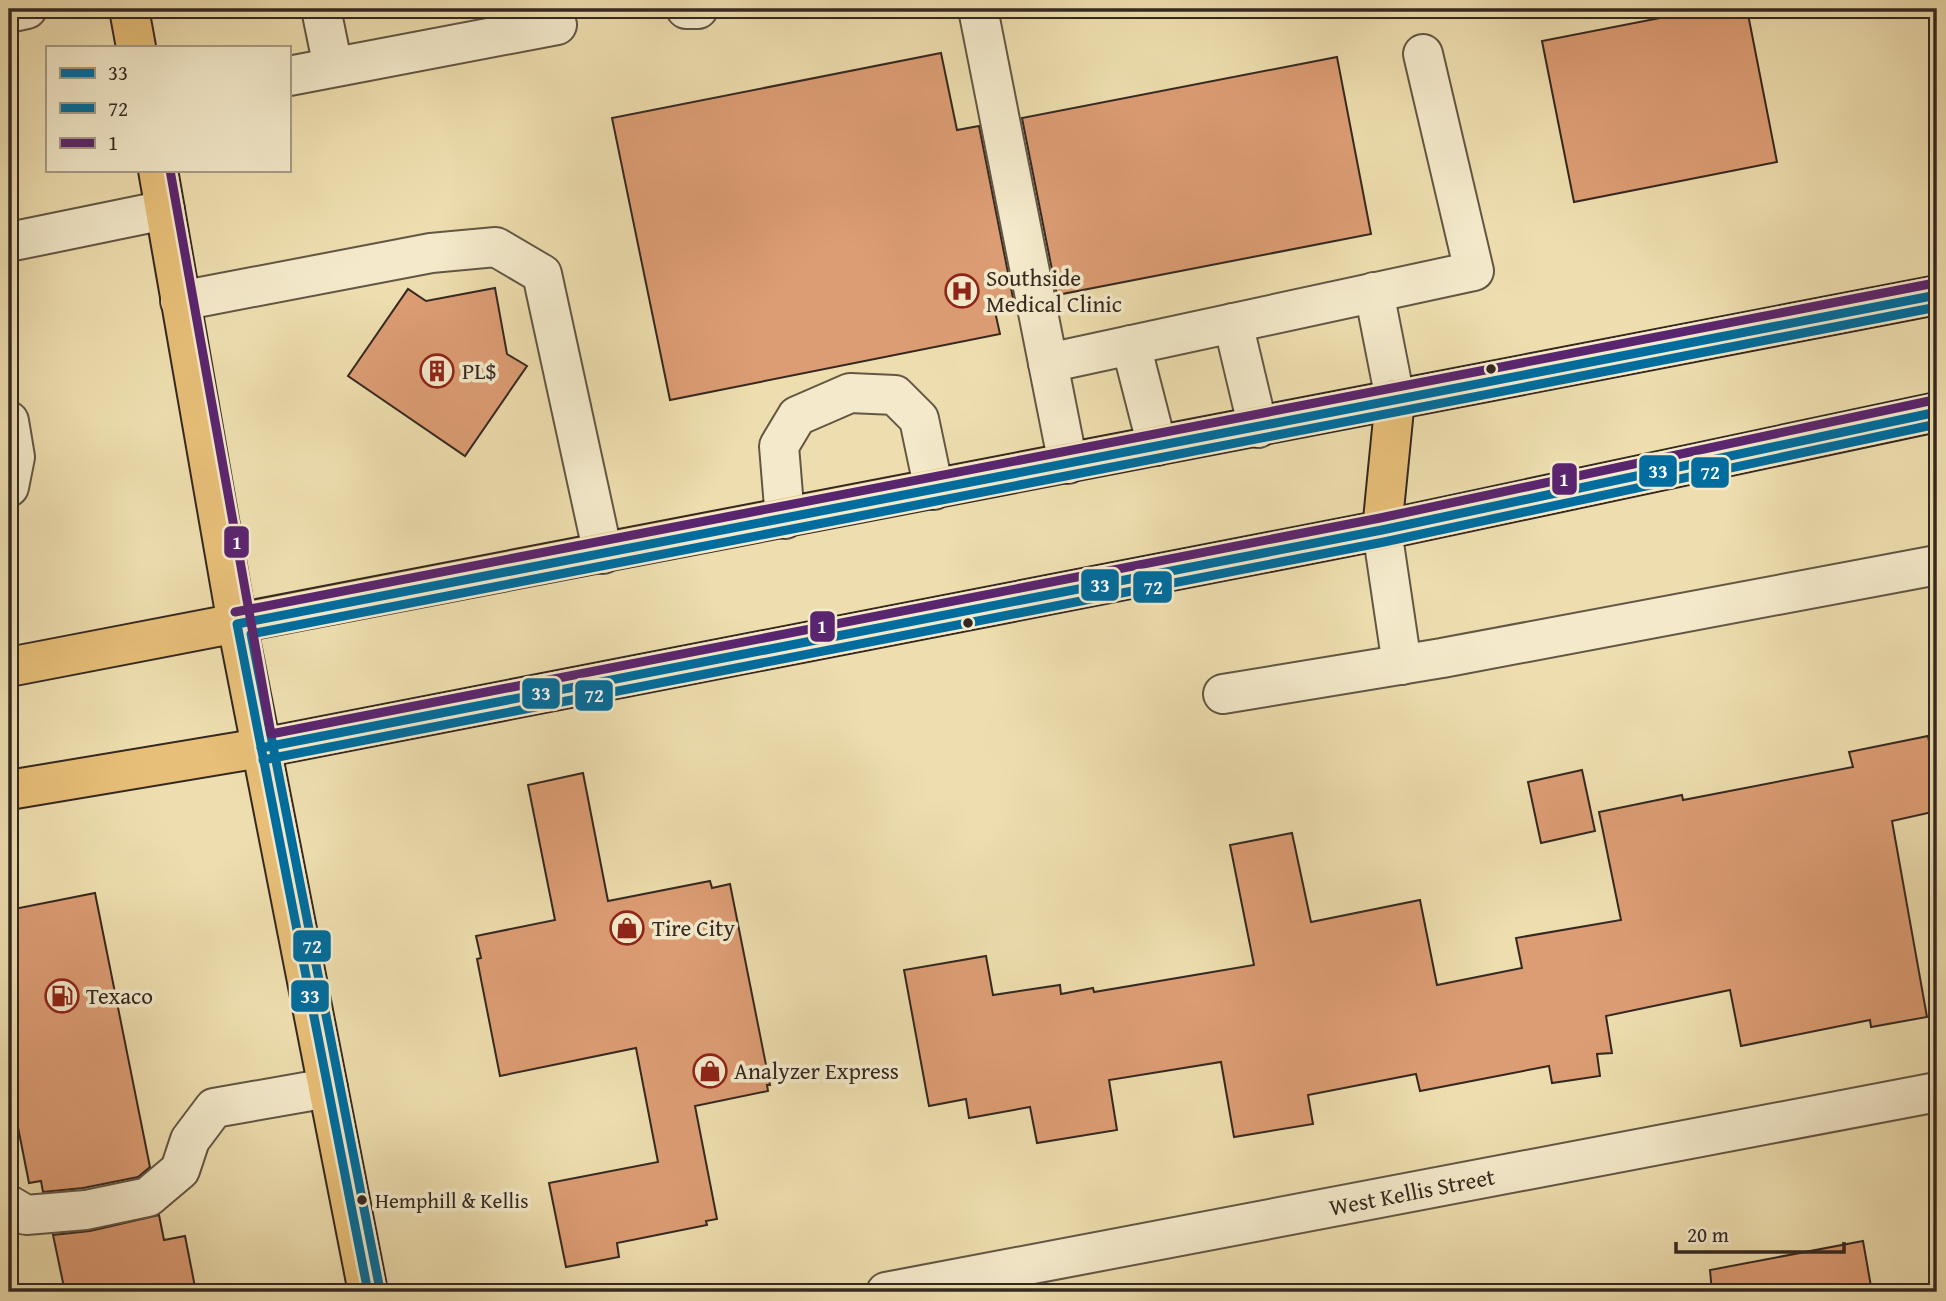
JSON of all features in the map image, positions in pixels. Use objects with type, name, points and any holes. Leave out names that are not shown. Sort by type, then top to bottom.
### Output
[{"type":"main road","points":[[129,9],[136,46]]},
{"type":"main road","points":[[158,172],[237,624],[369,1292]]},
{"type":"main road","points":[[9,667],[1937,295]]},
{"type":"main road","points":[[1382,530],[1395,399]]},
{"type":"main road","points":[[9,790],[261,748],[1382,530],[1937,412]]},
{"type":"street","points":[[9,13],[27,9]]},
{"type":"street","points":[[321,9],[333,67]]},
{"type":"street","points":[[290,76],[557,25],[553,9]]},
{"type":"street","points":[[686,9],[698,9]]},
{"type":"street","points":[[978,9],[1068,464]]},
{"type":"street","points":[[1048,363],[1474,271],[1423,54]]},
{"type":"street","points":[[9,242],[165,210]]},
{"type":"street","points":[[180,302],[430,253],[496,247],[542,274],[603,554]]},
{"type":"street","points":[[1374,292],[1395,399]]},
{"type":"street","points":[[1233,323],[1258,428]]},
{"type":"street","points":[[1131,345],[1157,446]]},
{"type":"street","points":[[785,519],[779,446],[797,416],[850,393],[895,395],[919,419],[934,490]]},
{"type":"street","points":[[9,421],[15,457],[9,487]]},
{"type":"street","points":[[1382,530],[1402,665]]},
{"type":"street","points":[[1223,694],[1402,665],[1937,565]]},
{"type":"street","points":[[9,1205],[26,1215],[86,1210],[148,1197],[180,1170],[190,1140],[214,1108],[328,1088]]},
{"type":"street","name":"West Kellis Street","points":[[886,1292],[1937,1092]]},
{"type":"building","points":[[1706,9],[1747,9],[1777,162],[1574,202],[1542,41]]},
{"type":"building","points":[[941,53],[957,130],[979,126],[1014,303],[994,307],[1000,334],[670,400],[612,118]]},
{"type":"building","points":[[1337,57],[1371,234],[1057,295],[1022,118]]},
{"type":"building","name":"PL$","points":[[495,288],[507,354],[527,366],[465,456],[348,376],[408,289],[426,301]]},
{"type":"building","points":[[1928,736],[1937,777],[1937,811],[1892,821],[1927,1017],[1871,1027],[1870,1020],[1741,1046],[1730,990],[1606,1016],[1612,1053],[1597,1054],[1600,1076],[1552,1083],[1549,1066],[1420,1091],[1416,1074],[1308,1095],[1313,1124],[1234,1137],[1221,1062],[1109,1080],[1117,1130],[1037,1143],[1030,1107],[969,1118],[966,1099],[929,1106],[904,970],[986,956],[993,995],[1060,985],[1061,994],[1093,988],[1094,992],[1254,965],[1230,845],[1292,833],[1311,922],[1420,900],[1437,985],[1522,968],[1516,938],[1621,920],[1599,812],[1682,795],[1683,800],[1853,767],[1849,752]]},
{"type":"building","points":[[1582,770],[1595,831],[1541,843],[1528,782]]},
{"type":"building","name":"Tire City","points":[[583,773],[608,901],[710,881],[712,888],[730,884],[770,1085],[767,1085],[768,1091],[695,1106],[717,1219],[706,1221],[707,1225],[617,1243],[619,1257],[566,1267],[549,1183],[658,1162],[636,1048],[500,1076],[477,959],[481,958],[476,936],[555,920],[528,785]]},
{"type":"building","name":"Texaco","points":[[95,893],[150,1167],[138,1177],[83,1188],[43,1192],[41,1181],[29,1183],[9,1082],[9,910]]},
{"type":"building","points":[[159,1215],[164,1240],[185,1236],[196,1292],[65,1292],[53,1235],[90,1231]]},
{"type":"building","points":[[1863,1241],[1872,1292],[1712,1292],[1710,1270]]},
{"type":"transit line","name":"1","points":[[170,172],[271,734],[1380,518],[1934,400]]},
{"type":"transit line","name":"1","points":[[235,612],[1935,283]]},
{"type":"transit line","name":"33","points":[[368,1292],[237,624],[1937,295]]},
{"type":"transit line","name":"72","points":[[380,1290],[251,634],[1937,307]]},
{"type":"transit line","name":"33","points":[[261,748],[1382,530],[1937,412]]},
{"type":"transit line","name":"72","points":[[263,760],[1384,542],[1937,424]]},
{"type":"place","name":"Southside Medical Clinic","points":[[962,291]]},
{"type":"place","name":"PL$","points":[[437,371]]},
{"type":"place","name":"Tire City","points":[[627,928]]},
{"type":"place","name":"Texaco","points":[[62,996]]},
{"type":"place","name":"Analyzer Express","points":[[710,1071]]},
{"type":"place","name":"Hemphill & Kellis","points":[[362,1200]]}]
